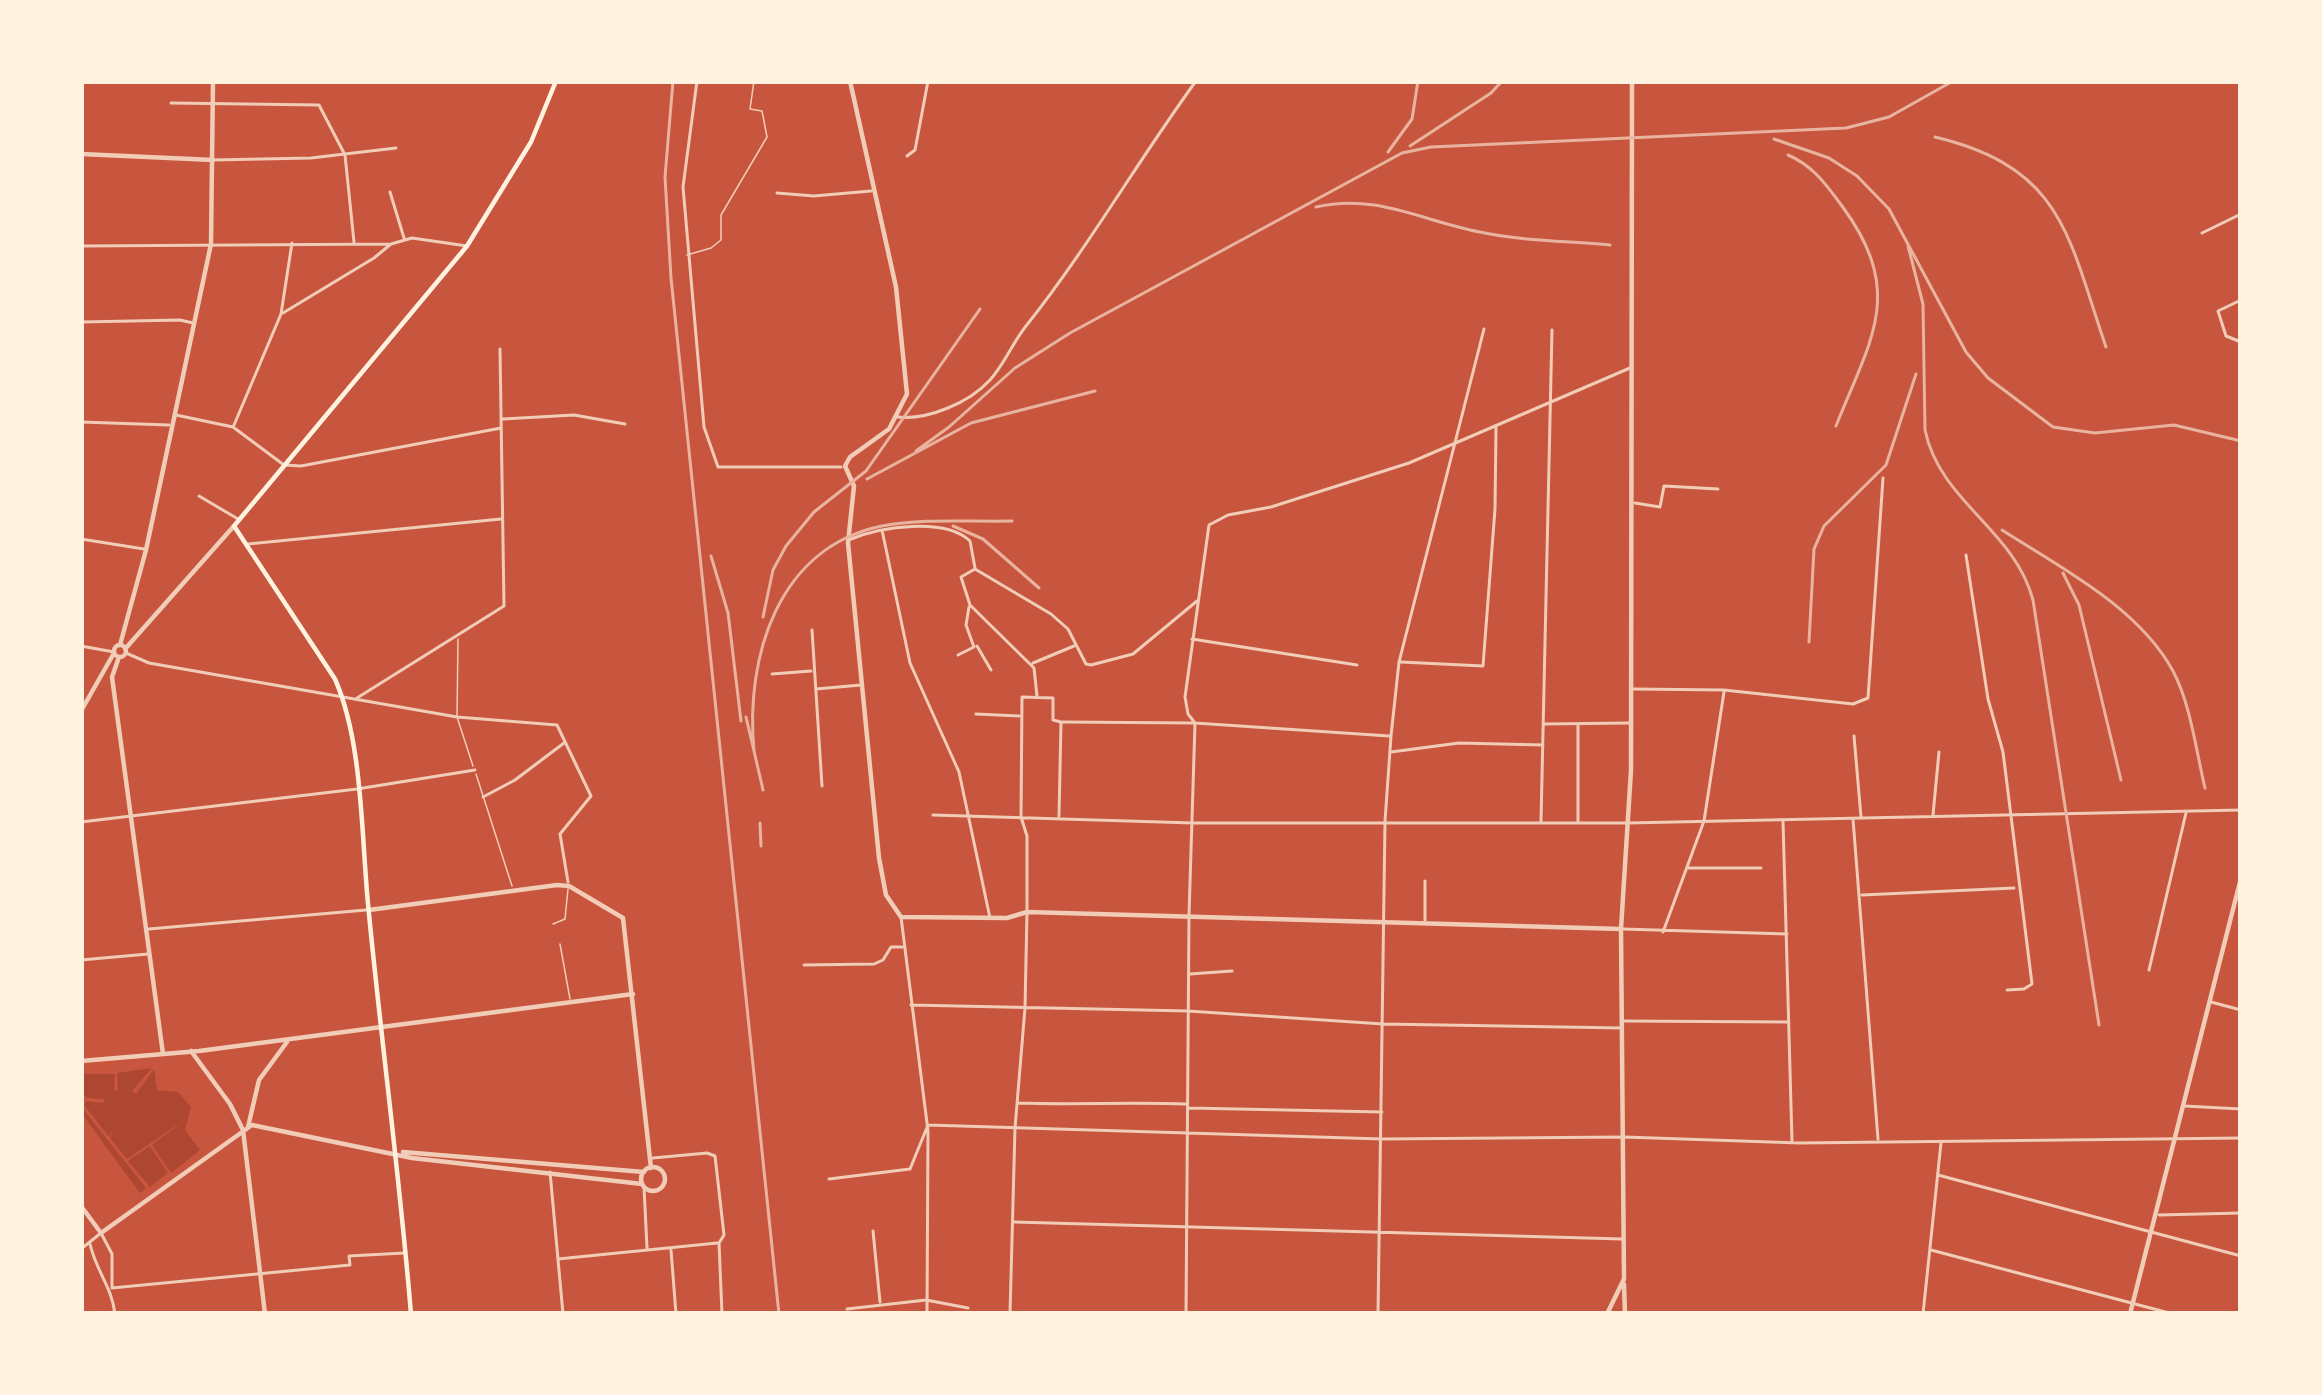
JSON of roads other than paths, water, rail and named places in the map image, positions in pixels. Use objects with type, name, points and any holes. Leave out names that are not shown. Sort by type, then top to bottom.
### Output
[{"type":"main road","points":[[411,1314],[398,1153],[343,697],[245,544],[237,523],[467,246],[531,142],[556,81]]},
{"type":"street","points":[[163,1054],[112,676],[146,550],[211,244],[213,81]]},
{"type":"street","points":[[697,81],[683,188],[704,427],[718,467],[845,466]]},
{"type":"street","points":[[845,466],[850,457],[889,429],[907,394],[896,287],[850,81]]},
{"type":"street","points":[[907,156],[915,150],[928,81]]},
{"type":"street","points":[[898,417],[920,419],[972,395],[993,378],[1082,255],[1112,201],[1196,81]]},
{"type":"street","points":[[1625,1314],[1621,929],[1632,689],[1632,81]]},
{"type":"street","points":[[171,103],[320,105],[345,155],[354,243]]},
{"type":"street","points":[[81,154],[213,160],[345,155],[396,148]]},
{"type":"street","points":[[777,193],[814,196],[872,191]]},
{"type":"street","points":[[390,192],[405,240]]},
{"type":"street","points":[[2202,233],[2241,214]]},
{"type":"street","points":[[81,246],[391,244],[434,239],[467,246]]},
{"type":"street","points":[[233,427],[281,314],[292,243]]},
{"type":"street","points":[[281,314],[391,244]]},
{"type":"street","points":[[2241,300],[2218,311],[2226,336],[2241,342]]},
{"type":"street","points":[[81,322],[193,323]]},
{"type":"street","points":[[1378,1314],[1385,821],[1391,736],[1399,662],[1484,328]]},
{"type":"street","points":[[1541,822],[1552,331]]},
{"type":"street","points":[[355,699],[504,606],[500,349]]},
{"type":"street","points":[[1186,1314],[1195,723],[1185,697],[1209,525],[1228,515],[1258,511],[1365,479],[1634,366]]},
{"type":"street","points":[[174,415],[233,427],[284,465],[333,462],[501,428]]},
{"type":"street","points":[[501,419],[574,415],[625,424]]},
{"type":"street","points":[[81,422],[171,425]]},
{"type":"street","points":[[1399,662],[1484,666],[1496,427]]},
{"type":"street","points":[[845,466],[854,486],[849,541],[879,858],[886,895],[902,917],[928,1125],[927,1314]]},
{"type":"street","points":[[1632,689],[1724,690],[1853,704],[1868,698],[1883,478]]},
{"type":"street","points":[[1633,503],[1660,507],[1664,486],[1718,488]]},
{"type":"street","points":[[81,711],[102,672],[237,523],[199,496]]},
{"type":"street","points":[[245,544],[503,518]]},
{"type":"street","points":[[849,541],[883,530],[955,530],[970,541],[975,569],[1051,614],[1068,629],[1085,664],[1132,654],[1197,602]]},
{"type":"street","points":[[883,530],[910,663],[959,772],[990,918]]},
{"type":"street","points":[[81,539],[146,550]]},
{"type":"street","points":[[1966,555],[1988,699],[2003,752],[2032,984],[2007,991]]},
{"type":"street","points":[[975,569],[962,577],[970,605],[966,626],[991,670]]},
{"type":"street","points":[[970,605],[1030,664],[1036,673],[1037,698]]},
{"type":"street","points":[[812,630],[822,786]]},
{"type":"street","points":[[1191,639],[1357,665]]},
{"type":"street","points":[[958,655],[974,643]]},
{"type":"street","points":[[1030,664],[1076,645]]},
{"type":"street","points":[[81,646],[120,652],[148,663],[457,717],[557,725],[592,796],[560,833],[569,886]]},
{"type":"street","points":[[772,674],[813,671]]},
{"type":"street","points":[[102,672],[112,676]]},
{"type":"street","points":[[815,689],[862,685]]},
{"type":"street","points":[[1663,932],[1704,821],[1724,690]]},
{"type":"street","points":[[1010,1314],[1027,912],[1027,836],[1021,818],[1022,697],[1053,698],[1053,720],[1061,722],[1195,723],[1391,736]]},
{"type":"street","points":[[976,714],[1021,716]]},
{"type":"street","points":[[1059,819],[1061,722]]},
{"type":"street","points":[[1544,724],[1631,723]]},
{"type":"street","points":[[1578,724],[1578,822]]},
{"type":"street","points":[[1854,736],[1861,817]]},
{"type":"street","points":[[483,797],[515,780],[565,742]]},
{"type":"street","points":[[1390,752],[1459,743],[1544,745]]},
{"type":"street","points":[[1933,815],[1939,752]]},
{"type":"street","points":[[81,822],[475,770]]},
{"type":"street","points":[[933,814],[1193,823],[1627,823],[2241,810]]},
{"type":"street","points":[[2149,970],[2187,811]]},
{"type":"street","points":[[1853,818],[1879,1142]]},
{"type":"street","points":[[1783,819],[1792,1142]]},
{"type":"street","points":[[1687,868],[1761,868]]},
{"type":"street","points":[[2130,1314],[2241,878]]},
{"type":"street","points":[[1425,881],[1425,922]]},
{"type":"street","points":[[147,929],[569,886],[623,918],[651,1168]]},
{"type":"street","points":[[1860,895],[2017,887]]},
{"type":"street","points":[[902,917],[990,918],[1027,912],[1189,915],[1788,934]]},
{"type":"street","points":[[804,965],[874,964],[891,947],[904,947]]},
{"type":"street","points":[[81,960],[150,953]]},
{"type":"street","points":[[1189,974],[1232,971]]},
{"type":"street","points":[[81,1061],[191,1052],[633,994]]},
{"type":"street","points":[[2210,1001],[2241,1010]]},
{"type":"street","points":[[911,1005],[1188,1011],[1384,1024],[1789,1022]]},
{"type":"street","points":[[266,1314],[245,1129],[259,1080],[289,1040]]},
{"type":"street","points":[[191,1052],[245,1129]]},
{"type":"street","points":[[1017,1103],[1081,1105],[1097,1100],[1382,1112]]},
{"type":"street","points":[[2182,1106],[2241,1109]]},
{"type":"street","points":[[928,1125],[1382,1139],[2241,1138]]},
{"type":"street","points":[[910,1169],[928,1125]]},
{"type":"street","points":[[81,1249],[245,1129],[265,1126],[412,1158],[644,1172],[651,1168]]},
{"type":"street","points":[[1923,1314],[1941,1141]]},
{"type":"street","points":[[651,1158],[715,1156],[724,1235],[719,1243],[722,1314]]},
{"type":"street","points":[[550,1168],[656,1191],[665,1181],[663,1173],[651,1168]]},
{"type":"street","points":[[550,1168],[563,1314]]},
{"type":"street","points":[[829,1178],[929,1171]]},
{"type":"street","points":[[644,1172],[647,1250]]},
{"type":"street","points":[[1938,1175],[2241,1256]]},
{"type":"street","points":[[81,1206],[112,1254],[115,1314]]},
{"type":"street","points":[[2156,1215],[2241,1213]]},
{"type":"street","points":[[1012,1222],[1624,1239]]},
{"type":"street","points":[[872,1231],[880,1304]]},
{"type":"street","points":[[90,1242],[103,1279],[112,1288]]},
{"type":"street","points":[[557,1259],[719,1243]]},
{"type":"street","points":[[671,1248],[676,1314]]},
{"type":"street","points":[[1931,1250],[2174,1314]]},
{"type":"street","points":[[112,1288],[350,1265],[350,1256],[406,1252]]},
{"type":"street","points":[[1607,1314],[1624,1279]]},
{"type":"street","points":[[847,1309],[926,1300],[968,1308]]},
{"type":"lane","points":[[687,254],[721,240],[722,215],[766,137],[762,111],[751,109],[754,81]]},
{"type":"lane","points":[[458,635],[457,717],[513,890]]},
{"type":"lane","points":[[554,924],[565,919],[569,886]]},
{"type":"lane","points":[[560,944],[571,1003]]},
{"type":"railway","points":[[673,81],[665,177],[671,278],[779,1314]]},
{"type":"railway","points":[[1388,152],[1412,119],[1418,81]]},
{"type":"railway","points":[[1410,146],[1502,81]]},
{"type":"railway","points":[[916,451],[1015,368],[1070,333],[1402,153],[1431,147],[1846,128],[1889,117],[1953,81]]},
{"type":"railway","points":[[1935,137],[1978,150],[2011,167],[2036,188],[2069,240],[2106,347]]},
{"type":"railway","points":[[1774,139],[1829,158],[1857,176],[1889,209],[1966,352],[1988,378],[2053,427],[2095,433],[2174,425],[2241,441]]},
{"type":"railway","points":[[1788,155],[1830,190],[1862,237],[1873,265],[1876,316],[1836,426]]},
{"type":"railway","points":[[1316,207],[1359,203],[1496,235],[1610,245]]},
{"type":"railway","points":[[1908,246],[1923,304],[1925,430],[1933,455],[1961,497],[2010,554],[2033,600],[2099,1025]]},
{"type":"railway","points":[[763,617],[773,570],[786,546],[814,512],[866,471],[980,309]]},
{"type":"railway","points":[[1809,642],[1814,549],[1824,526],[1886,465],[1916,374]]},
{"type":"railway","points":[[867,479],[971,423],[1095,391]]},
{"type":"railway","points":[[746,717],[754,751],[756,679],[763,644],[793,582],[817,557],[846,538],[882,526],[1012,521]]},
{"type":"railway","points":[[953,526],[983,539],[1039,588]]},
{"type":"railway","points":[[2002,530],[2119,608],[2158,648],[2184,698],[2205,788]]},
{"type":"railway","points":[[711,556],[728,613],[741,721]]},
{"type":"railway","points":[[2063,573],[2079,605],[2121,780]]},
{"type":"railway","points":[[754,751],[763,790]]},
{"type":"railway","points":[[760,823],[761,846]]}]
